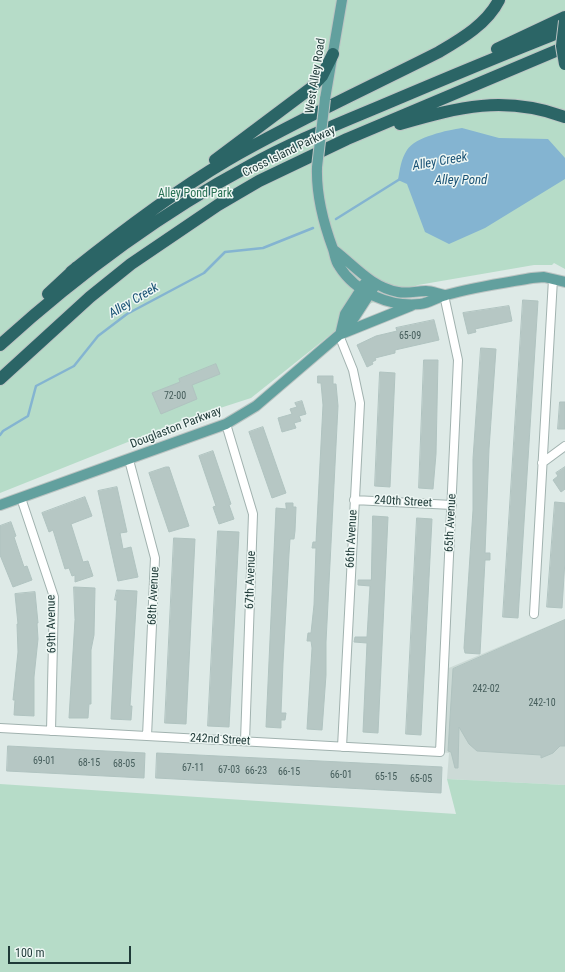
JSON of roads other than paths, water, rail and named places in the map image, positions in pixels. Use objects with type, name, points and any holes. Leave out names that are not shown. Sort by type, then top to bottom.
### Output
[{"type":"highway","points":[[72,272],[150,211],[226,162],[266,139],[439,52],[462,38],[482,22],[499,0]]},
{"type":"highway","points":[[338,124],[565,17]]},
{"type":"highway","points":[[565,21],[562,46],[565,64]]},
{"type":"highway","name":"Cross Island Parkway","points":[[0,345],[34,314],[78,279],[168,216],[249,166],[338,124],[565,30]]},
{"type":"highway","name":"Cross Island Parkway","points":[[0,378],[90,297],[131,264],[173,234],[259,181],[346,139],[565,47]]},
{"type":"highway","points":[[0,341],[72,272],[149,209],[311,88],[322,76],[333,54]]},
{"type":"highway","points":[[346,139],[438,113],[471,106],[493,104],[513,105],[559,115]]},
{"type":"main road","name":"West Alley Road","points":[[342,0],[325,99],[316,186],[326,231],[334,250],[337,265],[346,276],[365,291]]},
{"type":"main road","name":"West Alley Road","points":[[334,250],[372,281]]},
{"type":"main road","name":"Douglaston Parkway","points":[[365,291],[388,300],[414,304],[429,303],[444,295],[532,278],[553,279],[565,282]]},
{"type":"main road","points":[[339,335],[345,314],[372,281]]},
{"type":"main road","name":"Douglaston Parkway","points":[[372,281],[400,292],[427,291],[444,295]]},
{"type":"main road","name":"Douglaston Parkway","points":[[0,505],[226,424],[256,406],[339,335],[414,304]]},
{"type":"street","points":[[534,614],[553,279]]},
{"type":"street","name":"65th Avenue","points":[[440,752],[458,360],[444,295]]},
{"type":"street","name":"66th Avenue","points":[[339,335],[353,370],[360,403],[342,747]]},
{"type":"street","name":"67th Avenue","points":[[226,424],[253,514],[244,741]]},
{"type":"street","points":[[542,463],[565,446]]},
{"type":"street","name":"68th Avenue","points":[[128,460],[156,558],[147,736]]},
{"type":"street","name":"69th Avenue","points":[[21,498],[54,597],[51,730]]},
{"type":"street","name":"240th Street","points":[[354,500],[452,505]]},
{"type":"street","name":"242nd Street","points":[[0,728],[440,752]]},
{"type":"water","name":"Alley Pond","points":[[462,128],[499,138],[548,139],[565,158],[565,179],[485,228],[449,244],[425,232],[407,184],[398,180],[403,157],[411,145],[432,135]]},
{"type":"waterway","name":"Alley Creek","points":[[336,219],[400,179]]},
{"type":"waterway","name":"Alley Creek","points":[[0,435],[3,431],[28,416],[36,386],[74,366],[98,336],[127,314],[204,273],[225,252],[263,248],[313,228]]},
{"type":"park label","name":"Alley Pond Park","points":[[195,194]]}]
